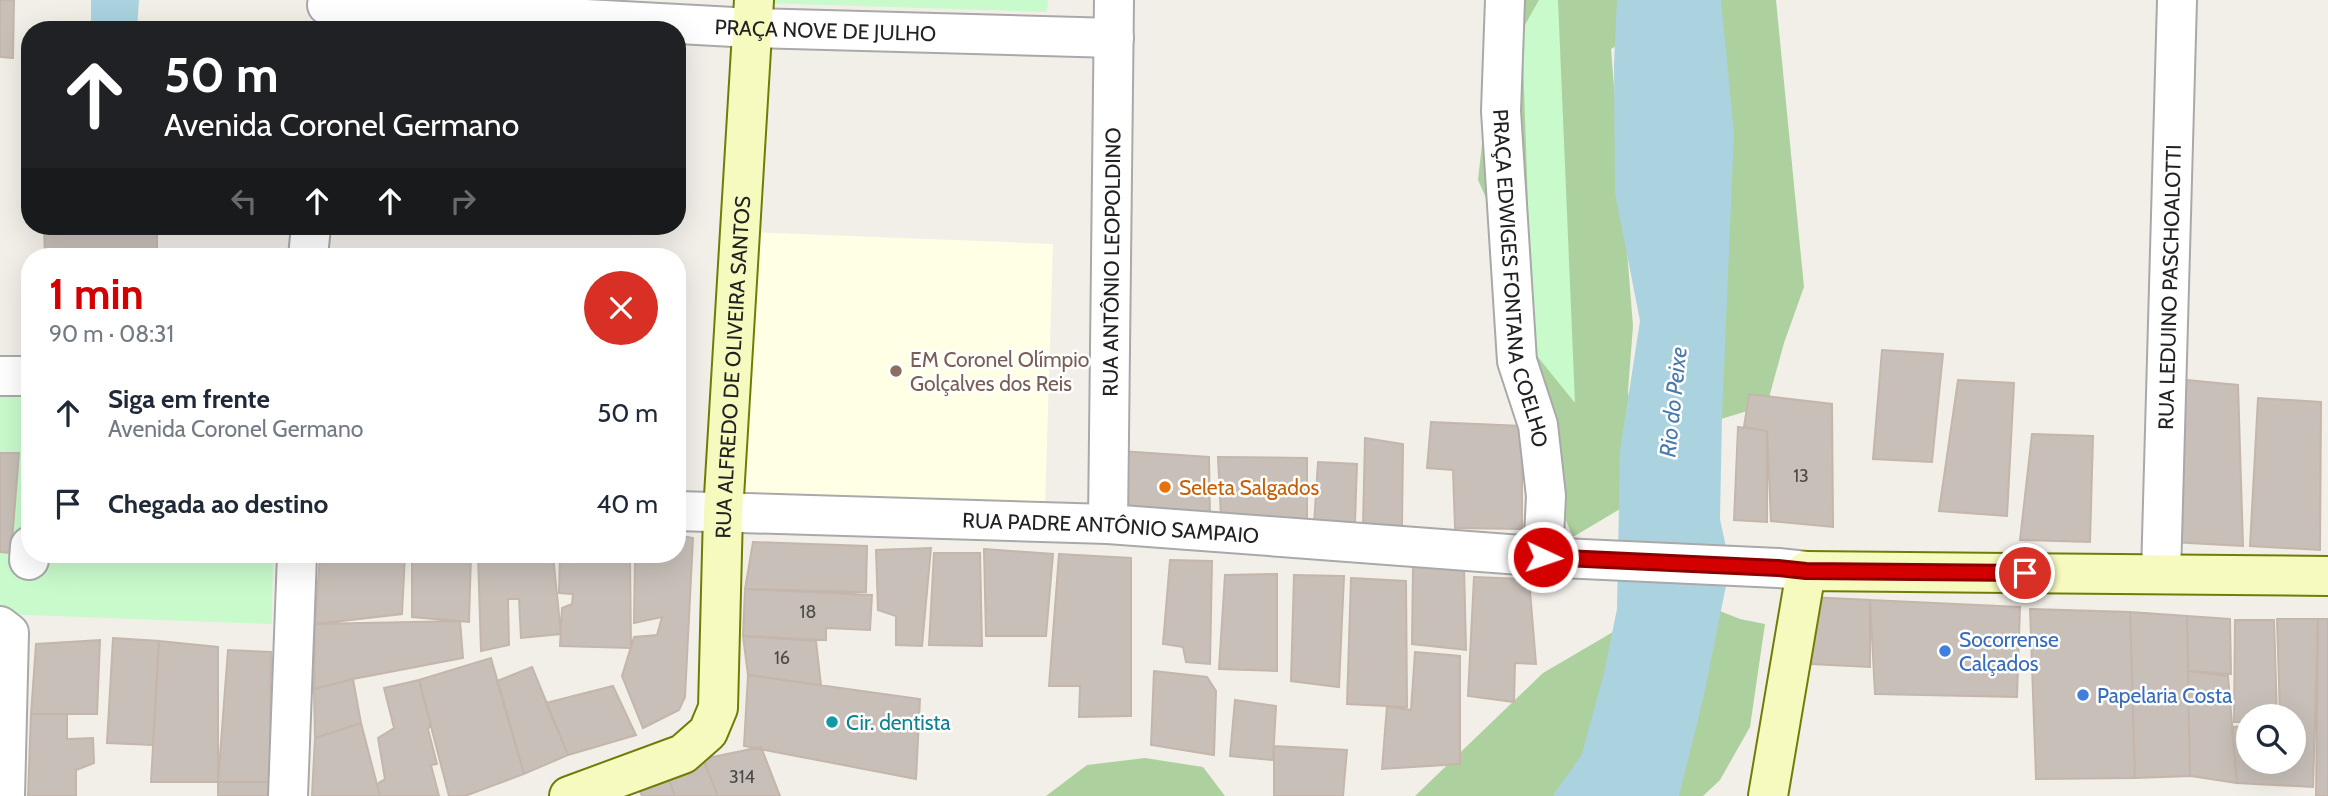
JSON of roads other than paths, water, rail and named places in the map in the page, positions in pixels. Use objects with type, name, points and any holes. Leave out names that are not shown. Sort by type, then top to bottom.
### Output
[{"type":"street","name":"RUA ANTÔNIO LEOPOLDINO","points":[[1108,524],[1114,0]]},
{"type":"street","name":"PRAÇA EDWIGES FONTANA COELHO","points":[[1505,0],[1501,111],[1517,361],[1538,425],[1552,558]]},
{"type":"street","name":"RUA LEDUINO PASCHOALOTTI","points":[[2161,574],[2177,0]]},
{"type":"street","name":"PRAÇA NOVE DE JULHO","points":[[327,12],[753,14],[1114,37]]},
{"type":"street","name":"RUA ALFREDO DE OLIVEIRA SANTOS","points":[[569,796],[683,754],[708,732],[718,708],[723,513],[753,14]]},
{"type":"street","points":[[0,376],[21,376]]},
{"type":"street","name":"RUA PADRE ANTÔNIO SAMPAIO","points":[[686,511],[1108,524],[1552,558],[1792,569]]},
{"type":"street","points":[[288,796],[297,563]]},
{"type":"street","points":[[1768,796],[1792,569],[2328,576]]},
{"type":"street","points":[[2,627],[9,633],[5,796]]},
{"type":"water","points":[[91,0],[139,0],[138,21],[91,21]]},
{"type":"water","name":"Rio do Peixe","points":[[1617,0],[1721,0],[1734,133],[1720,519],[1730,566],[1704,695],[1679,796],[1553,796],[1582,754],[1604,673],[1617,609],[1620,451],[1640,321],[1615,193],[1614,65]]},
{"type":"place","name":"EM Coronel Olímpio Golçalves dos Reis","points":[[896,371]]},
{"type":"place","name":"Seleta Salgados","points":[[1165,487]]},
{"type":"place","name":"Socorrense Calçados","points":[[1945,651]]},
{"type":"place","name":"Papelaria Costa","points":[[2083,695]]},
{"type":"place","name":"Cir. dentista","points":[[832,722]]}]
